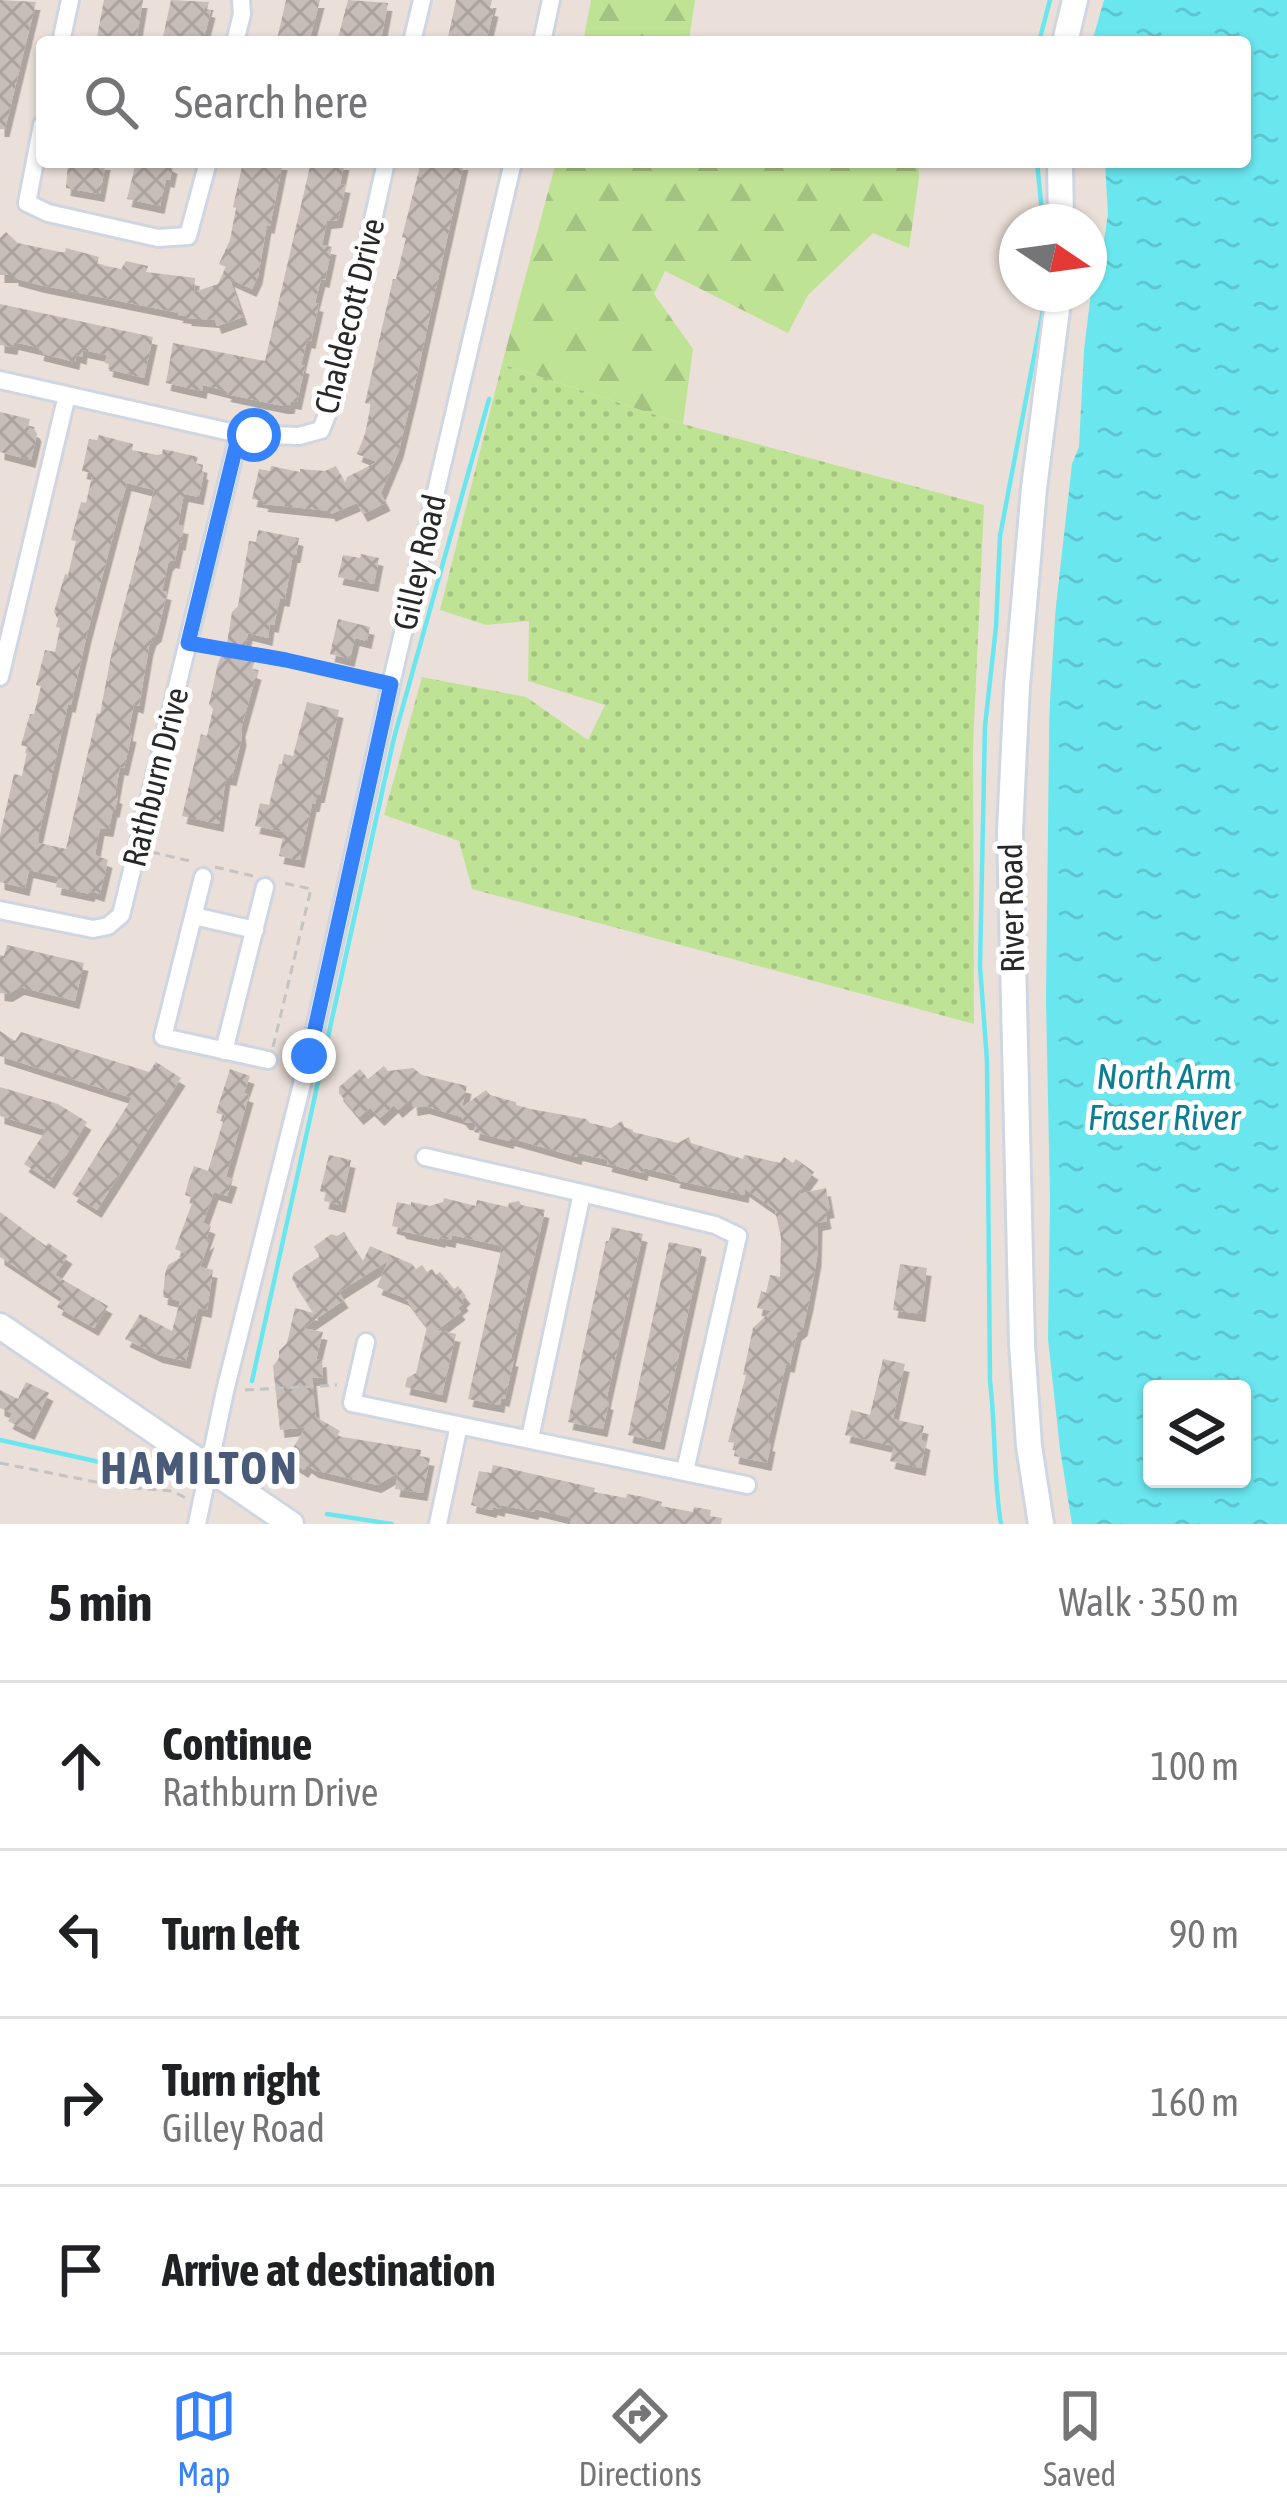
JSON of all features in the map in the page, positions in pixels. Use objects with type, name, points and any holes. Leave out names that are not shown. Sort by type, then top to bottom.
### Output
[{"type":"street","points":[[62,36],[70,0]]},
{"type":"street","points":[[236,36],[241,0]]},
{"type":"street","points":[[413,36],[422,0]]},
{"type":"street","points":[[543,36],[551,0]]},
{"type":"street","points":[[1067,36],[1075,0]]},
{"type":"street","points":[[36,150],[27,203],[48,213],[158,238],[188,236],[206,168]]},
{"type":"street","name":"Chaldecott Drive","points":[[0,380],[239,434],[299,436],[321,430],[333,399],[385,168]]},
{"type":"street","name":"Gilley Road","points":[[196,1524],[309,1056],[512,168]]},
{"type":"street","points":[[1060,168],[1060,204]]},
{"type":"street","name":"River Road","points":[[1041,1524],[1029,1446],[1022,1344],[1010,831],[1034,488],[1057,312]]},
{"type":"street","points":[[0,677],[5,634],[67,395]]},
{"type":"street","name":"Rathburn Drive","points":[[0,910],[94,929],[117,921],[239,434]]},
{"type":"street","points":[[203,877],[164,1036],[268,1060]]},
{"type":"street","points":[[224,1051],[265,887]]},
{"type":"street","points":[[194,916],[255,930]]},
{"type":"street","points":[[425,1157],[715,1225],[738,1236],[685,1472]]},
{"type":"street","points":[[530,1438],[582,1193]]},
{"type":"street","points":[[0,1326],[291,1524]]},
{"type":"street","points":[[366,1342],[352,1403],[747,1485]]},
{"type":"street","points":[[439,1517],[459,1425]]},
{"type":"path","points":[[188,643],[391,684]]},
{"type":"path","points":[[225,1391],[357,1384]]},
{"type":"path","points":[[0,1463],[188,1498]]},
{"type":"green space","points":[[591,0],[695,0],[690,36],[584,36]]},
{"type":"green space","points":[[554,168],[918,168],[909,248],[873,233],[808,295],[788,333],[665,271],[654,294],[693,349],[683,424],[502,364]]},
{"type":"green space","points":[[502,364],[683,424],[984,505],[973,747],[974,1024],[472,889],[459,841],[384,815],[422,677],[526,697],[588,740],[605,705],[528,681],[529,621],[486,625],[440,610]]},
{"type":"water","name":"North Arm Fraser River","points":[[1104,0],[1287,0],[1287,1524],[1065,1524],[1041,1318],[1038,903],[1057,584],[1087,312],[1107,312],[1107,204],[1094,204],[1096,168],[1251,168],[1251,36],[1094,36]]},
{"type":"pier","points":[[1090,168],[1105,168],[1108,214],[1107,221],[1107,204],[1086,204]]},
{"type":"pier","points":[[1076,312],[1089,312],[1079,447],[1072,464],[1050,659],[1048,1339],[1072,1524],[1059,1524],[1036,1331],[1032,903],[1052,584]]},
{"type":"building","points":[[0,0],[36,2],[5,129],[0,129]]},
{"type":"building","points":[[104,0],[143,0],[137,36],[97,36]]},
{"type":"building","points":[[171,0],[209,2],[204,36],[163,36]]},
{"type":"building","points":[[286,0],[320,0],[311,36],[278,36]]},
{"type":"building","points":[[348,0],[388,3],[382,36],[339,36]]},
{"type":"building","points":[[456,0],[492,0],[487,36],[448,36]]},
{"type":"building","points":[[68,168],[105,168],[100,194],[66,188]]},
{"type":"building","points":[[135,168],[173,168],[160,206],[127,199]]},
{"type":"building","points":[[242,168],[282,168],[252,289],[230,279],[243,317],[217,326],[215,320],[187,318],[0,275],[0,238],[6,232],[18,243],[99,257],[97,264],[121,269],[126,261],[148,266],[146,272],[195,278],[194,292],[218,284],[226,267],[219,264],[230,240]]},
{"type":"building","points":[[310,168],[344,168],[340,184],[346,185],[338,220],[327,221],[322,245],[332,247],[301,365],[305,366],[297,402],[283,406],[203,385],[202,391],[166,383],[173,343],[265,361]]},
{"type":"building","points":[[419,168],[463,168],[399,450],[381,493],[386,503],[363,514],[357,503],[331,514],[252,499],[259,469],[270,471],[271,466],[300,472],[336,466],[345,483],[347,477],[377,462],[357,454],[365,434],[370,404],[365,403],[393,279],[406,238],[402,237]]},
{"type":"building","points":[[0,304],[153,337],[144,378],[108,369],[107,355],[83,350],[75,362],[14,342],[13,347],[0,345]]},
{"type":"building","points":[[0,412],[30,419],[28,428],[37,434],[31,460],[0,452]]},
{"type":"building","points":[[99,435],[133,444],[132,450],[157,455],[163,449],[198,457],[196,463],[203,465],[204,472],[199,497],[184,494],[178,525],[184,526],[181,543],[175,561],[168,564],[162,591],[167,592],[149,647],[139,706],[134,704],[115,810],[109,829],[100,828],[95,855],[108,860],[100,894],[90,894],[56,887],[58,877],[29,870],[25,888],[0,882],[0,835],[14,774],[22,776],[28,747],[21,745],[30,714],[34,714],[45,650],[55,652],[60,628],[54,612],[92,476],[82,471],[89,439],[97,440]],"holes":[[[127,483],[154,490],[66,849],[39,843],[68,704]]]},
{"type":"building","points":[[258,530],[299,538],[285,599],[280,598],[268,638],[248,633],[242,660],[254,662],[252,670],[257,672],[232,778],[226,777],[219,824],[182,816],[201,734],[207,736],[213,709],[209,704],[218,663],[225,656],[232,612],[238,606],[249,541],[256,542]]},
{"type":"building","points":[[361,554],[379,558],[374,584],[338,577],[343,555],[360,558]]},
{"type":"building","points":[[338,619],[370,627],[367,641],[355,638],[350,659],[330,654]]},
{"type":"building","points":[[307,702],[339,710],[300,860],[279,856],[284,832],[255,826],[260,803],[269,805],[284,754],[293,756]]},
{"type":"building","points":[[7,945],[84,963],[75,1001],[20,987],[0,993],[0,955],[4,956]]},
{"type":"building","points":[[0,1031],[15,1041],[21,1032],[149,1072],[156,1062],[181,1078],[97,1210],[72,1194],[132,1098],[0,1056]]},
{"type":"building","points":[[384,1066],[388,1071],[413,1068],[422,1075],[467,1086],[462,1107],[486,1090],[516,1105],[611,1128],[622,1121],[633,1132],[678,1143],[689,1137],[691,1143],[743,1159],[744,1155],[780,1163],[784,1157],[793,1163],[796,1159],[814,1172],[798,1194],[826,1188],[830,1210],[825,1211],[827,1221],[818,1223],[809,1302],[790,1365],[786,1364],[767,1463],[734,1456],[736,1443],[728,1442],[753,1328],[771,1311],[757,1308],[761,1291],[766,1293],[770,1275],[780,1277],[781,1238],[775,1210],[745,1189],[744,1195],[474,1132],[476,1123],[425,1106],[413,1108],[412,1098],[398,1110],[394,1105],[380,1118],[370,1108],[359,1117],[339,1087],[360,1069],[368,1079]]},
{"type":"building","points":[[230,1069],[250,1076],[244,1093],[249,1095],[226,1177],[233,1179],[227,1196],[214,1192],[203,1223],[211,1226],[200,1267],[213,1270],[207,1310],[198,1308],[186,1361],[158,1355],[125,1339],[140,1314],[172,1331],[180,1301],[163,1297],[165,1274],[168,1265],[187,1254],[175,1249],[194,1198],[185,1195],[194,1166],[208,1171],[225,1115],[216,1113]]},
{"type":"building","points":[[0,1087],[58,1104],[87,1122],[50,1181],[24,1164],[46,1130],[0,1116]]},
{"type":"building","points":[[329,1155],[351,1160],[341,1205],[324,1201],[326,1193],[320,1191]]},
{"type":"building","points":[[444,1198],[476,1206],[477,1200],[508,1207],[519,1201],[545,1210],[500,1405],[468,1399],[502,1246],[452,1235],[451,1240],[441,1240],[392,1226],[397,1202],[430,1206]]},
{"type":"building","points":[[0,1212],[68,1256],[55,1275],[108,1306],[94,1328],[57,1307],[62,1298],[0,1257]]},
{"type":"building","points":[[612,1227],[643,1234],[603,1429],[568,1422]]},
{"type":"building","points":[[344,1232],[363,1261],[370,1246],[416,1269],[422,1265],[427,1272],[440,1272],[466,1296],[458,1308],[461,1312],[437,1330],[456,1334],[442,1395],[405,1387],[407,1378],[416,1373],[427,1327],[405,1298],[377,1287],[388,1261],[339,1292],[344,1300],[303,1328],[323,1332],[316,1360],[322,1359],[323,1377],[312,1378],[316,1417],[340,1431],[337,1436],[421,1450],[420,1456],[430,1458],[423,1493],[395,1489],[398,1473],[377,1485],[307,1465],[304,1470],[286,1459],[306,1427],[280,1430],[273,1366],[287,1343],[295,1308],[314,1313],[292,1279],[320,1256],[314,1247],[331,1234]]},
{"type":"building","points":[[669,1242],[702,1249],[660,1442],[628,1435]]},
{"type":"building","points":[[900,1264],[927,1268],[921,1314],[893,1310]]},
{"type":"building","points":[[883,1359],[905,1364],[893,1419],[924,1426],[921,1468],[890,1461],[894,1446],[845,1435],[851,1410],[870,1415]]},
{"type":"building","points":[[26,1382],[49,1393],[30,1432],[8,1421],[12,1413],[0,1408],[0,1390],[18,1399]]},
{"type":"building","points":[[493,1465],[595,1488],[594,1492],[644,1497],[662,1502],[661,1506],[711,1510],[710,1516],[722,1518],[721,1524],[570,1524],[572,1518],[535,1509],[501,1505],[492,1510],[471,1505],[479,1471],[491,1473]]},
{"type":"waterway","points":[[1041,36],[1050,0]]},
{"type":"waterway","points":[[1038,168],[1041,204]]},
{"type":"waterway","points":[[1001,1524],[990,1381],[987,1061],[980,966],[985,726],[1000,536],[1043,312]]},
{"type":"waterway","points":[[252,1381],[394,738],[489,399]]},
{"type":"waterway","points":[[0,1440],[149,1473]]},
{"type":"waterway","points":[[327,1514],[392,1524]]},
{"type":"district","name":"HAMILTON","points":[[200,1468]]},
{"type":"route","points":[[254,435],[239,434],[188,643],[391,684],[309,1056]]}]
